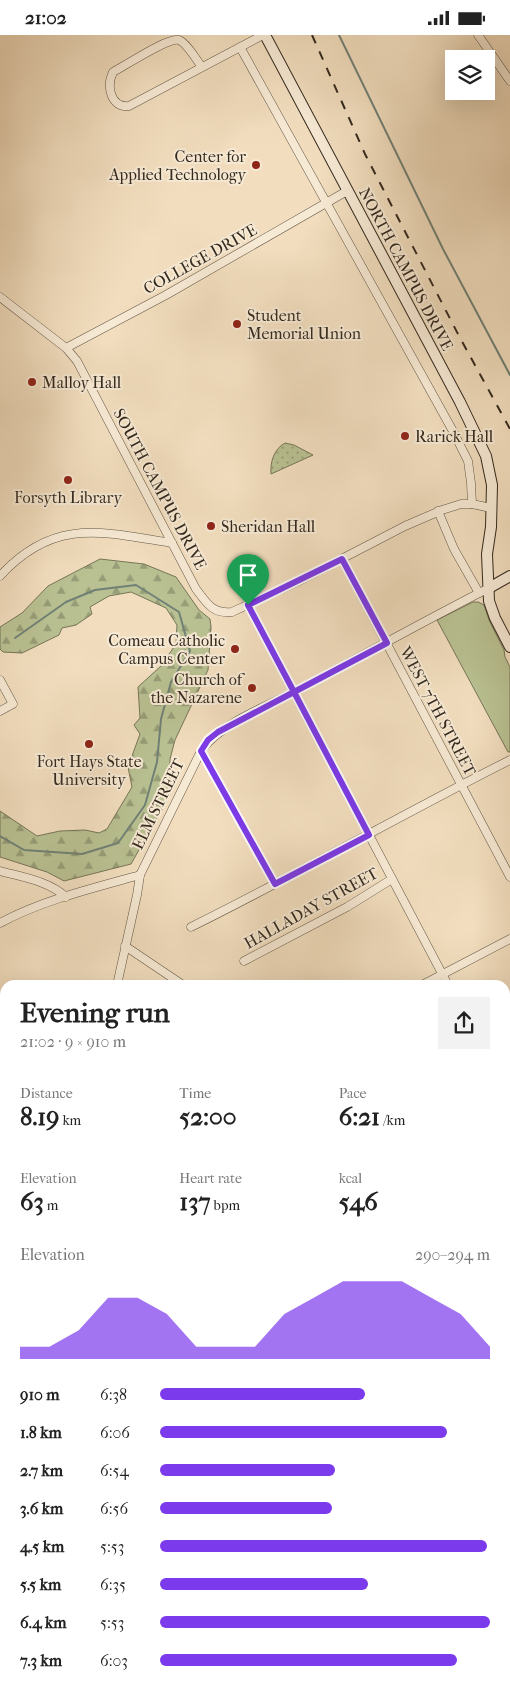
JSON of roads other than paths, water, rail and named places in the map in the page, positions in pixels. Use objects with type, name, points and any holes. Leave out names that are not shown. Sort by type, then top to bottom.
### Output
[{"type":"main road","name":"NORTH CAMPUS DRIVE","points":[[264,35],[460,402],[486,456],[492,485],[491,527],[487,554],[489,601],[495,618],[510,647]]},
{"type":"main road","name":"ELM STREET","points":[[488,588],[510,576]]},
{"type":"street","points":[[202,67],[184,43],[178,40],[167,41],[113,72],[110,82],[112,100],[118,105],[129,107],[264,35]]},
{"type":"street","points":[[478,35],[510,81]]},
{"type":"street","points":[[240,47],[468,461],[472,504],[491,508]]},
{"type":"street","name":"COLLEGE DRIVE","points":[[66,348],[166,295],[348,191]]},
{"type":"street","name":"SOUTH CAMPUS DRIVE","points":[[0,297],[66,348],[78,361],[196,589],[215,610],[222,613],[232,612],[438,511],[461,504],[472,504]]},
{"type":"street","points":[[438,511],[454,549],[479,593]]},
{"type":"street","points":[[0,576],[34,547],[71,533],[105,532],[172,543]]},
{"type":"street","name":"WEST 7TH STREET","points":[[342,559],[510,877]]},
{"type":"street","name":"ELM STREET","points":[[118,980],[140,875],[208,740],[218,732],[488,588]]},
{"type":"street","points":[[248,605],[445,980]]},
{"type":"street","points":[[0,680],[13,704],[0,711]]},
{"type":"street","points":[[201,751],[275,884]]},
{"type":"street","points":[[190,927],[369,835],[510,759]]},
{"type":"street","points":[[0,871],[59,890],[66,897]]},
{"type":"street","points":[[0,923],[66,897],[140,875]]},
{"type":"street","name":"HALLADAY STREET","points":[[244,961],[347,907],[392,879]]},
{"type":"street","points":[[431,980],[510,939]]},
{"type":"street","points":[[126,946],[176,980]]},
{"type":"waterway","points":[[339,35],[443,249],[510,375]]},
{"type":"waterway","points":[[0,836],[24,850],[82,854],[118,843],[145,805],[157,762],[161,719],[171,682],[190,651],[179,612],[136,585],[95,590],[66,602],[15,638]]},
{"type":"railway","points":[[312,35],[365,154],[459,336],[510,429]]},
{"type":"place","name":"Center for Applied Technology","points":[[256,165]]},
{"type":"place","name":"Student Memorial Union","points":[[237,324]]},
{"type":"place","name":"Malloy Hall","points":[[32,382]]},
{"type":"place","name":"Rarick Hall","points":[[405,436]]},
{"type":"place","name":"Forsyth Library","points":[[68,480]]},
{"type":"place","name":"Sheridan Hall","points":[[211,526]]},
{"type":"place","name":"Comeau Catholic Campus Center","points":[[235,649]]},
{"type":"place","name":"Church of the Nazarene","points":[[252,688]]},
{"type":"place","name":"Fort Hays State University","points":[[89,744]]}]
